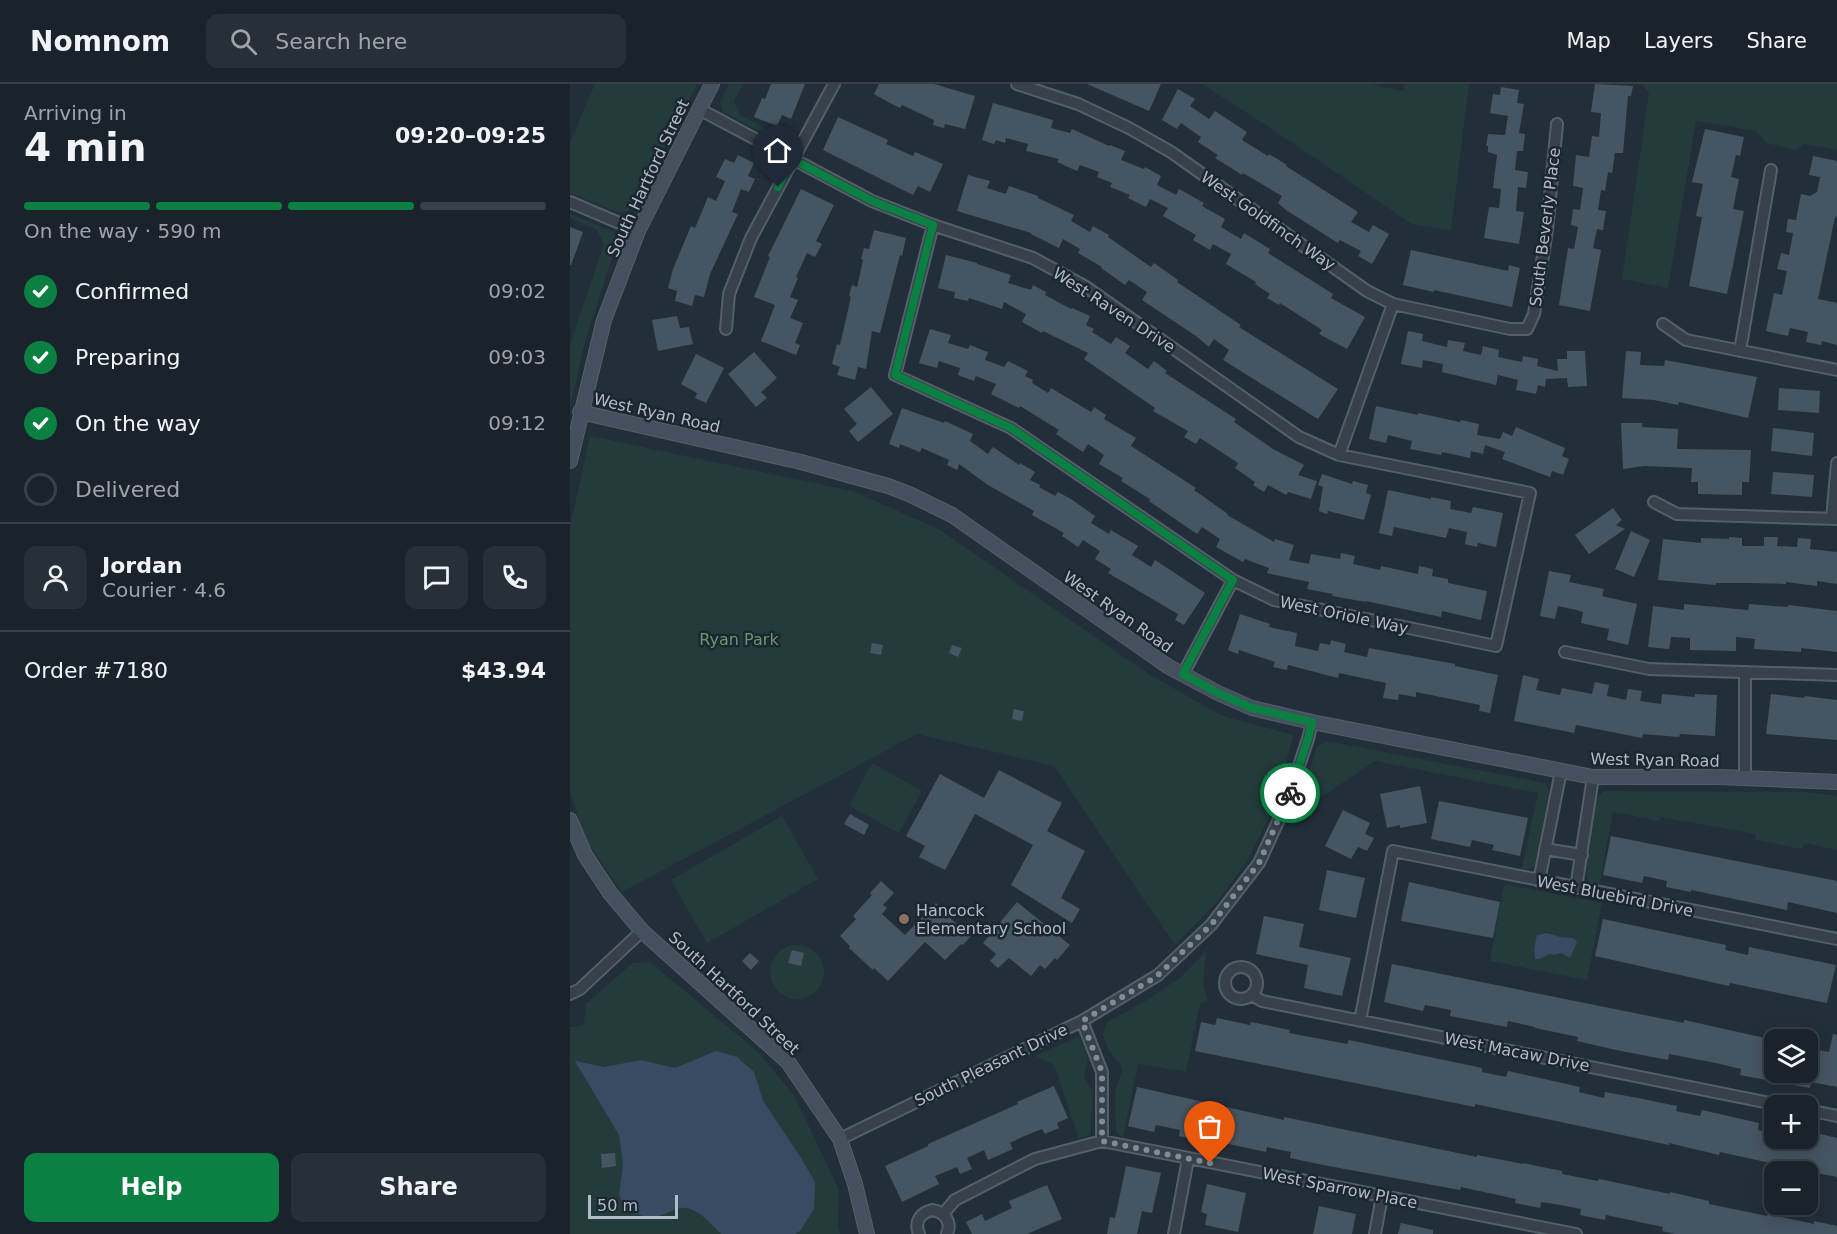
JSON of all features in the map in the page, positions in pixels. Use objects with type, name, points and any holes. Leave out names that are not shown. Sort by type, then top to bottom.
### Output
[{"type":"street","name":"South Hartford Street","points":[[570,461],[604,320],[638,231],[711,84]]},
{"type":"street","points":[[726,329],[729,294],[751,238],[834,84]]},
{"type":"street","name":"West Goldfinch Way","points":[[1017,84],[1078,104],[1155,143],[1367,291],[1393,303],[1510,329],[1527,329]]},
{"type":"street","name":"West Raven Drive","points":[[699,109],[872,201],[933,225],[1033,258],[1086,287],[1299,436],[1339,455],[1530,493],[1496,646]]},
{"type":"street","name":"South Beverly Place","points":[[1527,329],[1534,314],[1547,230],[1557,124]]},
{"type":"street","points":[[1740,351],[1772,170]]},
{"type":"street","points":[[570,202],[638,231]]},
{"type":"street","name":"West Oriole Way","points":[[933,225],[895,375],[1011,428],[1233,580],[1274,600],[1496,646]]},
{"type":"street","points":[[1339,455],[1393,303]]},
{"type":"street","points":[[1663,324],[1686,340],[1837,370]]},
{"type":"street","name":"West Ryan Road","points":[[580,412],[801,462],[909,494],[952,515],[1169,667],[1252,708],[1312,722],[1593,777],[1744,778],[1837,782]]},
{"type":"street","points":[[1654,502],[1677,514],[1835,519],[1837,464]]},
{"type":"street","points":[[1183,674],[1233,580]]},
{"type":"street","points":[[1565,652],[1648,669],[1837,675]]},
{"type":"street","points":[[1744,778],[1745,672]]},
{"type":"street","name":"South Pleasant Drive","points":[[840,1139],[1082,1021],[1158,975],[1211,925],[1259,863],[1287,802],[1312,722]]},
{"type":"street","points":[[1539,881],[1561,771]]},
{"type":"street","points":[[1576,888],[1593,777]]},
{"type":"street","name":"South Hartford Street","points":[[570,820],[585,855],[610,893],[642,931],[788,1062],[840,1139],[855,1184],[867,1234]]},
{"type":"street","points":[[1545,849],[1582,855]]},
{"type":"street","name":"West Bluebird Drive","points":[[1360,1021],[1393,851],[1837,939]]},
{"type":"street","points":[[570,994],[580,989],[642,931]]},
{"type":"street","name":"West Macaw Drive","points":[[1252,994],[1262,1000],[1360,1021],[1764,1102]]},
{"type":"street","points":[[1082,1021],[1102,1072],[1102,1141]]},
{"type":"street","points":[[1818,1112],[1837,1116]]},
{"type":"street","name":"West Sparrow Place","points":[[919,1234],[916,1225],[921,1215],[932,1210],[943,1214],[955,1200],[1035,1159],[1102,1141],[1576,1234]]},
{"type":"street","points":[[1174,1234],[1188,1159]]},
{"type":"street","points":[[1375,1234],[1382,1196]]},
{"type":"street","points":[[943,1214],[949,1224],[946,1234]]},
{"type":"green space","points":[[595,84],[697,84],[635,204],[626,212],[619,213],[570,193],[570,142]]},
{"type":"green space","points":[[729,84],[743,84],[734,101],[740,115],[792,141],[783,144],[723,112],[720,101]]},
{"type":"green space","points":[[1202,84],[1368,84],[1403,91],[1405,84],[1469,84],[1451,230],[1412,224]]},
{"type":"green space","points":[[1642,84],[1837,84],[1837,150],[1804,144],[1796,150],[1767,143],[1756,131],[1696,121],[1668,288],[1622,279],[1649,93]]},
{"type":"green space","points":[[570,214],[614,232],[617,242],[583,349],[570,408],[570,344],[604,244],[597,230],[570,218]]},
{"type":"green space","name":"Ryan Park","points":[[590,436],[853,491],[940,530],[1150,675],[1223,716],[1293,735],[1277,801],[1247,861],[1217,902],[1175,945],[1054,766],[917,734],[622,892],[588,843],[570,793],[570,527]]},
{"type":"green space","points":[[1327,741],[1545,783],[1551,796],[1535,866],[1521,872],[1538,793],[1375,761],[1321,797],[1316,808],[1300,799],[1317,747]]},
{"type":"green space","points":[[872,763],[922,791],[899,833],[849,806]]},
{"type":"green space","points":[[1604,791],[1804,792],[1837,796],[1837,850],[1804,843],[1802,849],[1755,840],[1756,834],[1660,817],[1659,821],[1613,812],[1599,887],[1589,883],[1584,866],[1596,799]]},
{"type":"green space","points":[[782,816],[818,879],[707,943],[671,880]]},
{"type":"green space","points":[[1504,884],[1602,903],[1587,980],[1490,961]]},
{"type":"green space","points":[[797,945],[807,947],[816,953],[822,962],[824,972],[822,982],[816,991],[807,997],[797,999],[787,997],[778,991],[772,982],[770,972],[772,962],[778,953],[787,947]]},
{"type":"green space","points":[[1206,951],[1203,985],[1208,1000],[1200,1004],[1186,1072],[1138,1064],[1123,1138],[1116,1132],[1115,1090],[1122,1072],[1120,1064],[1109,1051],[1103,1034],[1107,1022],[1144,1002],[1181,977]]},
{"type":"green space","points":[[650,962],[758,1052],[794,1095],[839,1190],[840,1234],[570,1234],[570,1027],[584,1024],[586,1004],[633,963]]},
{"type":"green space","points":[[1079,1036],[1087,1054],[1085,1079],[1093,1091],[1090,1134],[1079,1139],[1054,1065],[1036,1056]]},
{"type":"water","points":[[1547,933],[1573,938],[1577,942],[1570,958],[1561,953],[1535,959],[1534,949],[1537,935]]},
{"type":"water","points":[[716,1051],[737,1057],[754,1072],[763,1101],[815,1182],[814,1209],[800,1231],[795,1234],[721,1234],[691,1209],[682,1208],[659,1216],[647,1217],[626,1210],[619,1195],[623,1164],[619,1135],[575,1061],[604,1067],[641,1060],[675,1068]]},
{"type":"building","points":[[771,84],[805,84],[791,119],[782,115],[777,126],[754,117]]},
{"type":"building","points":[[879,84],[934,84],[975,96],[965,129],[945,124],[944,128],[933,125],[934,120],[902,105],[900,108],[890,103],[874,94]]},
{"type":"building","points":[[1087,84],[1161,84],[1149,111]]},
{"type":"building","points":[[1595,84],[1633,86],[1631,96],[1628,96],[1623,153],[1615,153],[1612,173],[1608,172],[1605,191],[1601,190],[1598,210],[1606,211],[1603,230],[1597,229],[1593,248],[1601,250],[1590,311],[1559,305],[1568,248],[1574,249],[1578,227],[1571,225],[1573,209],[1580,210],[1583,188],[1573,186],[1576,155],[1589,157],[1592,136],[1599,137],[1601,113],[1591,112]]},
{"type":"building","points":[[1501,87],[1519,90],[1517,103],[1524,104],[1519,133],[1525,134],[1523,151],[1517,151],[1515,170],[1528,172],[1526,188],[1518,187],[1516,211],[1524,212],[1519,244],[1484,238],[1489,207],[1499,208],[1501,189],[1493,188],[1497,155],[1488,152],[1488,146],[1486,146],[1488,134],[1505,135],[1508,116],[1490,113],[1493,94],[1500,95]]},
{"type":"building","points":[[1178,89],[1195,99],[1190,106],[1209,119],[1215,111],[1247,132],[1242,140],[1287,165],[1358,212],[1351,222],[1369,232],[1373,225],[1389,234],[1372,264],[1358,256],[1361,251],[1340,240],[1338,243],[1286,210],[1278,203],[1282,196],[1215,158],[1218,155],[1198,142],[1201,137],[1181,123],[1177,129],[1162,120]]},
{"type":"building","points":[[993,103],[1053,120],[1051,128],[1070,133],[1072,129],[1125,151],[1121,160],[1144,169],[1145,167],[1161,176],[1157,185],[1176,195],[1179,189],[1204,203],[1202,206],[1225,219],[1221,227],[1241,239],[1244,233],[1270,249],[1268,253],[1333,294],[1331,298],[1365,317],[1347,349],[1319,334],[1322,330],[1280,303],[1279,305],[1267,298],[1270,294],[1255,284],[1256,282],[1226,264],[1231,254],[1213,244],[1210,250],[1193,240],[1196,235],[1163,216],[1168,208],[1150,199],[1146,207],[1128,198],[1130,195],[1110,187],[1112,183],[1097,177],[1099,172],[1080,165],[1077,171],[1057,162],[1059,159],[1026,151],[1028,144],[1006,138],[1005,143],[996,140],[994,144],[982,140]]},
{"type":"building","points":[[838,117],[888,140],[886,144],[913,156],[915,152],[943,164],[930,192],[918,186],[913,195],[823,150]]},
{"type":"building","points":[[1705,129],[1744,137],[1740,156],[1736,155],[1731,177],[1739,179],[1733,209],[1744,211],[1727,294],[1689,286],[1702,217],[1696,216],[1703,184],[1692,182]]},
{"type":"building","points":[[738,155],[754,163],[748,176],[755,179],[749,192],[741,189],[732,212],[738,214],[710,274],[704,297],[695,295],[692,306],[675,301],[677,291],[668,288],[673,269],[691,226],[695,228],[708,197],[716,201],[725,181],[716,177],[725,159],[734,163]]},
{"type":"building","points":[[1813,156],[1837,161],[1837,217],[1835,217],[1818,299],[1837,303],[1837,345],[1822,341],[1821,345],[1806,342],[1808,332],[1790,328],[1788,336],[1766,331],[1774,293],[1782,295],[1787,271],[1777,269],[1781,253],[1789,255],[1793,233],[1786,232],[1788,219],[1796,220],[1801,194],[1810,196],[1817,192],[1820,177],[1809,175]]},
{"type":"building","points":[[968,175],[990,181],[987,188],[1006,194],[1009,186],[1038,196],[1074,215],[1071,221],[1090,232],[1093,226],[1109,235],[1108,237],[1151,267],[1154,263],[1178,280],[1177,282],[1241,325],[1239,327],[1338,389],[1318,419],[1223,360],[1229,350],[1214,339],[1209,347],[1142,300],[1147,292],[1129,280],[1125,285],[1102,267],[1078,253],[1080,249],[1063,239],[1059,248],[1031,233],[957,211]]},
{"type":"building","points":[[801,189],[834,205],[816,241],[822,244],[815,257],[807,253],[790,297],[798,300],[790,318],[803,323],[795,343],[800,345],[796,355],[761,341],[775,305],[754,297],[770,257],[768,256]]},
{"type":"building","points":[[570,227],[583,232],[571,265],[570,265]]},
{"type":"building","points":[[874,230],[906,238],[880,333],[872,331],[866,369],[858,367],[855,380],[837,375],[840,367],[832,364],[837,344],[840,345],[852,285],[857,287],[864,248],[869,249]]},
{"type":"building","points":[[1411,250],[1508,271],[1509,265],[1520,268],[1512,307],[1403,285]]},
{"type":"building","points":[[946,255],[1011,275],[1008,283],[1031,290],[1033,285],[1046,292],[1045,295],[1090,316],[1086,325],[1094,329],[1092,332],[1111,344],[1116,337],[1130,346],[1125,353],[1148,369],[1154,361],[1167,371],[1165,373],[1236,419],[1234,422],[1273,449],[1304,465],[1298,475],[1317,481],[1311,499],[1288,492],[1286,495],[1268,485],[1264,492],[1253,485],[1255,482],[1235,468],[1238,463],[1200,438],[1196,444],[1184,437],[1188,431],[1153,411],[1155,408],[1084,359],[1088,353],[1022,322],[1026,314],[1004,302],[1002,309],[969,298],[968,301],[954,298],[955,292],[938,288]]},
{"type":"building","points":[[677,316],[680,328],[689,327],[693,344],[658,351],[652,320]]},
{"type":"building","points":[[930,329],[951,335],[948,343],[968,349],[970,345],[988,352],[985,360],[1004,367],[1008,361],[1028,371],[1025,376],[1048,393],[1051,388],[1091,412],[1094,407],[1106,415],[1104,419],[1136,438],[1131,446],[1196,488],[1194,490],[1227,515],[1274,542],[1275,539],[1294,545],[1289,560],[1309,564],[1311,554],[1340,559],[1341,553],[1355,556],[1353,564],[1380,570],[1381,566],[1418,574],[1419,566],[1433,569],[1432,576],[1448,579],[1448,583],[1487,591],[1481,620],[1442,611],[1441,617],[1332,596],[1333,594],[1307,589],[1309,582],[1267,573],[1269,568],[1245,559],[1243,562],[1216,547],[1220,539],[1202,527],[1197,534],[1149,501],[1150,499],[1121,481],[1123,478],[1099,464],[1104,455],[1088,444],[1083,452],[1056,434],[1059,430],[1020,406],[1019,408],[991,394],[996,384],[976,376],[974,381],[958,375],[960,368],[939,361],[937,368],[919,363]]},
{"type":"building","points":[[1408,331],[1423,334],[1422,341],[1447,347],[1448,340],[1465,343],[1463,351],[1481,355],[1483,346],[1499,350],[1498,357],[1522,362],[1523,356],[1538,359],[1537,366],[1558,371],[1557,359],[1567,359],[1567,351],[1585,351],[1587,386],[1568,387],[1567,378],[1546,379],[1545,387],[1538,385],[1536,394],[1516,390],[1518,380],[1498,375],[1496,385],[1442,372],[1443,364],[1423,360],[1422,368],[1401,364]]},
{"type":"building","points":[[1626,351],[1641,352],[1640,365],[1664,366],[1665,360],[1757,377],[1748,418],[1679,402],[1678,405],[1654,400],[1622,398]]},
{"type":"building","points":[[754,352],[777,378],[761,392],[767,398],[756,407],[728,374]]},
{"type":"building","points":[[696,354],[724,368],[706,403],[695,398],[697,393],[681,384]]},
{"type":"building","points":[[871,387],[893,414],[858,442],[849,431],[857,424],[844,409]]},
{"type":"building","points":[[1779,388],[1820,391],[1819,413],[1778,410]]},
{"type":"building","points":[[1376,406],[1479,424],[1477,435],[1500,439],[1503,432],[1512,436],[1516,427],[1565,448],[1562,456],[1569,459],[1563,475],[1552,471],[1550,477],[1502,459],[1505,452],[1485,445],[1483,454],[1471,451],[1470,458],[1410,449],[1412,441],[1388,435],[1386,443],[1369,439]]},
{"type":"building","points":[[902,408],[944,423],[945,421],[973,434],[970,441],[988,454],[993,447],[1019,465],[1020,463],[1035,472],[1030,480],[1040,485],[1039,487],[1055,496],[1058,492],[1071,499],[1095,516],[1091,523],[1109,534],[1111,530],[1138,546],[1132,555],[1151,567],[1155,560],[1205,593],[1184,625],[1175,620],[1178,614],[1108,573],[1111,569],[1095,559],[1100,551],[1083,540],[1078,547],[1062,536],[1064,533],[1032,515],[1034,511],[988,485],[959,464],[957,470],[947,465],[949,460],[922,448],[920,452],[900,444],[899,448],[889,444]]},
{"type":"building","points":[[1621,423],[1642,423],[1642,427],[1678,429],[1677,449],[1751,450],[1749,482],[1742,482],[1742,495],[1698,494],[1698,482],[1691,482],[1692,468],[1644,466],[1623,469]]},
{"type":"building","points":[[1773,428],[1814,433],[1812,456],[1771,451]]},
{"type":"building","points":[[1773,472],[1814,475],[1812,497],[1771,494]]},
{"type":"building","points":[[1322,474],[1352,484],[1353,481],[1368,485],[1366,493],[1371,495],[1364,520],[1319,511],[1323,487],[1318,485]]},
{"type":"building","points":[[1388,490],[1451,501],[1450,509],[1471,513],[1473,507],[1503,513],[1496,547],[1478,543],[1477,547],[1465,544],[1467,532],[1449,528],[1446,538],[1394,527],[1392,536],[1379,533]]},
{"type":"building","points":[[1613,508],[1622,520],[1616,525],[1625,529],[1589,554],[1575,535]]},
{"type":"building","points":[[1631,531],[1650,540],[1634,577],[1615,569]]},
{"type":"building","points":[[1729,537],[1742,538],[1742,546],[1764,546],[1764,537],[1778,537],[1777,546],[1797,547],[1798,538],[1811,539],[1810,549],[1837,552],[1837,584],[1817,581],[1817,586],[1786,582],[1786,584],[1716,583],[1716,585],[1658,580],[1663,539],[1701,543],[1701,538],[1729,539]]},
{"type":"building","points":[[1549,571],[1571,575],[1569,582],[1604,589],[1602,596],[1637,604],[1628,645],[1607,640],[1609,629],[1581,623],[1583,612],[1558,606],[1555,619],[1540,616]]},
{"type":"building","points":[[1684,604],[1748,610],[1749,604],[1788,607],[1788,605],[1837,611],[1837,652],[1801,648],[1801,652],[1754,649],[1755,639],[1736,637],[1736,651],[1690,650],[1690,638],[1671,637],[1669,649],[1648,647],[1653,606],[1684,610]]},
{"type":"building","points":[[1240,614],[1270,624],[1269,627],[1297,633],[1295,646],[1318,651],[1320,643],[1330,645],[1331,640],[1346,644],[1344,652],[1367,657],[1369,648],[1455,664],[1455,666],[1498,675],[1490,713],[1479,711],[1480,705],[1416,692],[1416,697],[1399,694],[1398,700],[1383,698],[1386,683],[1339,673],[1338,678],[1288,665],[1287,670],[1273,667],[1275,662],[1239,650],[1238,654],[1228,650]]},
{"type":"building","points":[[872,643],[883,645],[881,655],[870,653]]},
{"type":"building","points":[[952,645],[962,648],[958,657],[949,653]]},
{"type":"building","points":[[1523,675],[1539,679],[1536,690],[1560,695],[1562,688],[1592,694],[1595,682],[1609,685],[1607,696],[1626,700],[1628,689],[1642,691],[1640,701],[1661,704],[1662,694],[1695,697],[1695,694],[1717,695],[1715,736],[1680,734],[1679,737],[1643,734],[1642,738],[1576,725],[1574,733],[1514,721]]},
{"type":"building","points":[[1771,694],[1837,700],[1837,740],[1766,734]]},
{"type":"building","points":[[1014,709],[1024,711],[1022,721],[1012,719]]},
{"type":"building","points":[[999,770],[1062,803],[1047,831],[1085,851],[1061,898],[1080,909],[1072,923],[1011,885],[1033,845],[975,814],[945,870],[919,857],[925,846],[906,836],[940,774],[984,798]]},
{"type":"building","points":[[1420,786],[1427,823],[1387,828],[1380,794]]},
{"type":"building","points":[[1439,801],[1528,818],[1520,856],[1492,850],[1494,845],[1472,840],[1470,847],[1431,839]]},
{"type":"building","points":[[1343,810],[1370,823],[1365,834],[1374,838],[1367,851],[1358,847],[1351,859],[1325,846]]},
{"type":"building","points":[[850,814],[869,825],[864,835],[844,824]]},
{"type":"building","points":[[1611,836],[1837,881],[1837,913],[1788,902],[1787,910],[1691,890],[1691,892],[1666,887],[1667,881],[1644,876],[1642,883],[1603,875]]},
{"type":"building","points":[[1327,870],[1365,878],[1356,918],[1319,910]]},
{"type":"building","points":[[881,881],[894,893],[883,905],[887,908],[882,914],[905,935],[936,903],[971,936],[945,960],[925,942],[888,981],[849,948],[850,946],[840,936],[856,919],[853,916]]},
{"type":"building","points":[[1409,882],[1500,902],[1493,938],[1401,921]]},
{"type":"building","points":[[1017,902],[1070,945],[1057,960],[1055,958],[1045,969],[1040,965],[1031,976],[1009,958],[998,968],[990,961],[996,954],[983,943]]},
{"type":"building","points":[[1264,916],[1304,924],[1299,947],[1351,958],[1342,996],[1304,988],[1308,965],[1256,954]]},
{"type":"building","points":[[1603,919],[1726,945],[1725,950],[1748,955],[1749,947],[1836,965],[1827,1003],[1730,983],[1729,986],[1595,956]]},
{"type":"building","points":[[792,950],[804,953],[801,966],[788,963]]},
{"type":"building","points":[[750,953],[759,961],[751,970],[742,961]]},
{"type":"building","points":[[1392,964],[1684,1023],[1684,1020],[1764,1038],[1764,1080],[1740,1075],[1741,1069],[1716,1063],[1669,1054],[1668,1060],[1577,1041],[1578,1037],[1508,1021],[1507,1027],[1450,1016],[1451,1010],[1425,1005],[1423,1011],[1384,1002]]},
{"type":"building","points":[[1217,1018],[1250,1025],[1251,1022],[1290,1030],[1289,1033],[1347,1044],[1349,1040],[1482,1068],[1482,1072],[1506,1077],[1508,1071],[1580,1087],[1579,1092],[1604,1098],[1605,1092],[1638,1098],[1677,1106],[1676,1111],[1700,1116],[1702,1110],[1759,1123],[1758,1130],[1764,1132],[1764,1149],[1818,1149],[1818,1133],[1837,1138],[1837,1177],[1818,1173],[1818,1161],[1764,1162],[1720,1152],[1719,1155],[1475,1104],[1475,1107],[1195,1051],[1201,1022],[1215,1025]]},
{"type":"building","points":[[1833,1034],[1837,1035],[1837,1087],[1816,1083],[1818,1050],[1829,1052]]},
{"type":"building","points":[[1782,1083],[1811,1083],[1810,1088]]},
{"type":"building","points":[[1054,1086],[1068,1118],[1057,1123],[1059,1128],[1045,1134],[1042,1129],[1022,1137],[1010,1143],[1013,1149],[988,1160],[984,1150],[967,1158],[972,1169],[960,1174],[957,1167],[935,1176],[939,1184],[902,1202],[885,1166]]},
{"type":"building","points":[[1137,1087],[1284,1120],[1284,1117],[1477,1157],[1477,1155],[1523,1163],[1598,1181],[1599,1179],[1670,1194],[1670,1192],[1709,1201],[1709,1204],[1767,1216],[1773,1215],[1814,1224],[1814,1221],[1837,1226],[1837,1234],[1675,1234],[1662,1231],[1663,1227],[1606,1215],[1605,1220],[1580,1215],[1581,1209],[1541,1202],[1540,1208],[1515,1203],[1516,1199],[1461,1187],[1460,1190],[1290,1158],[1291,1152],[1267,1147],[1266,1152],[1179,1136],[1180,1130],[1156,1125],[1154,1132],[1128,1126]]},
{"type":"building","points":[[615,1153],[616,1166],[602,1168],[601,1154]]},
{"type":"building","points":[[1126,1166],[1161,1173],[1152,1213],[1142,1211],[1137,1234],[1107,1234],[1110,1217],[1115,1218]]},
{"type":"building","points":[[1207,1184],[1246,1193],[1238,1232],[1205,1225],[1207,1214],[1201,1212]]},
{"type":"building","points":[[1047,1185],[1062,1219],[1027,1234],[972,1234],[966,1222],[982,1214],[985,1221],[1012,1208],[1009,1201]]},
{"type":"building","points":[[1319,1206],[1356,1214],[1352,1234],[1313,1234]]},
{"type":"building","points":[[1401,1223],[1433,1230],[1433,1234],[1398,1234]]},
{"type":"way so far","points":[[1210,1163],[1102,1141],[1102,1072],[1082,1021],[1156,977],[1211,925],[1259,863],[1290,793]]},
{"type":"place","name":"Hancock Elementary School","points":[[904,919]]},
{"type":"route","points":[[778,187],[792,159],[872,201],[933,225],[895,375],[1011,428],[1233,580],[1183,674],[1252,708],[1312,722],[1290,793]]}]
